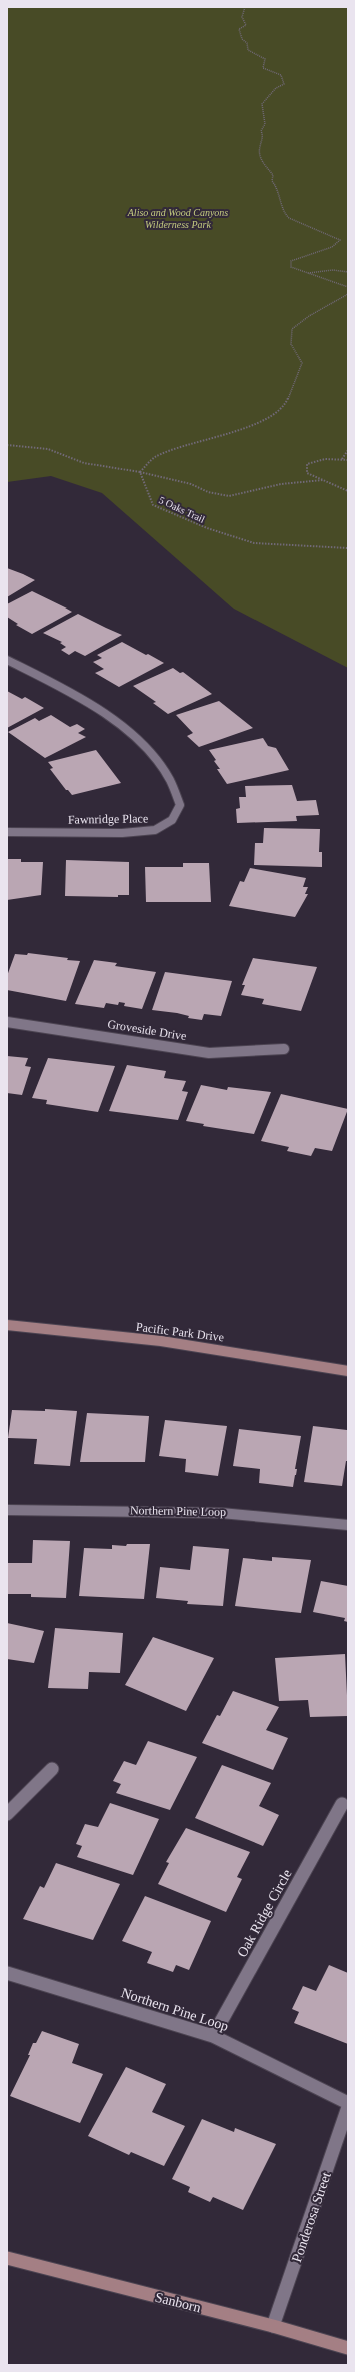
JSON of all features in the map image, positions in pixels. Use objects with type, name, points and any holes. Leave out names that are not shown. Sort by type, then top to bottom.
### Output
[{"type":"main road","name":"Pacific Park Drive","points":[[7,1326],[161,1342],[348,1370]]},
{"type":"main road","name":"Sanborn","points":[[7,2258],[274,2326],[348,2348]]},
{"type":"street","name":"Fawnridge Place","points":[[7,660],[57,685],[120,723],[149,753],[174,786],[180,805],[172,820],[155,830],[122,833],[7,832]]},
{"type":"street","name":"Groveside Drive","points":[[7,1022],[209,1053],[284,1049]]},
{"type":"street","name":"Northern Pine Loop","points":[[7,1510],[217,1511],[307,1518],[348,1525]]},
{"type":"street","points":[[7,1814],[52,1769]]},
{"type":"street","name":"Oak Ridge Circle","points":[[213,2036],[342,1804]]},
{"type":"street","name":"Northern Pine Loop","points":[[7,1973],[213,2036],[348,2103]]},
{"type":"street","name":"Ponderosa Street","points":[[274,2326],[348,2107]]},
{"type":"path","points":[[245,7],[242,17],[246,25],[239,29],[242,39],[247,44],[248,50],[265,59],[263,68],[281,75],[284,84],[276,88],[262,104],[265,124],[261,131],[263,136],[258,150],[260,160],[273,175],[272,182],[278,186],[283,213],[289,218],[340,240],[332,247],[291,262],[291,267],[306,273],[327,278],[348,287]]},
{"type":"path","points":[[306,273],[333,270],[348,272]]},
{"type":"path","points":[[140,472],[155,457],[261,422],[286,405],[302,363],[291,344],[292,329],[309,316],[348,294]]},
{"type":"path","points":[[7,445],[48,449],[84,463],[140,472],[191,484],[208,492],[229,496],[281,484],[323,480]]},
{"type":"path","points":[[341,460],[348,450]]},
{"type":"path","points":[[348,460],[325,459],[307,464],[307,473],[348,491]]},
{"type":"path","name":"5 Oaks Trail","points":[[140,472],[153,505],[207,528],[254,542],[348,548]]},
{"type":"green space","name":"Aliso and Wood Canyons Wilderness Park","points":[[7,7],[348,7],[348,668],[234,609],[102,493],[51,476],[7,482]]},
{"type":"building","points":[[7,568],[23,574],[35,580],[7,597]]},
{"type":"building","points":[[32,591],[67,608],[65,608],[72,612],[32,634],[16,625],[18,624],[7,617],[7,604]]},
{"type":"building","points":[[78,614],[122,635],[85,656],[75,651],[69,655],[61,650],[66,647],[60,643],[62,642],[43,633]]},
{"type":"building","points":[[122,642],[164,663],[119,687],[95,673],[104,669],[93,662],[102,658],[97,655]]},
{"type":"building","points":[[173,668],[180,673],[183,672],[212,694],[168,714],[153,703],[156,702],[133,686]]},
{"type":"building","points":[[7,691],[22,699],[25,697],[44,708],[7,728]]},
{"type":"building","points":[[219,701],[253,728],[199,747],[187,736],[193,733],[176,715]]},
{"type":"building","points":[[51,715],[70,727],[77,724],[85,729],[78,733],[86,737],[45,758],[8,732],[35,718],[39,721]]},
{"type":"building","points":[[263,738],[268,746],[276,748],[289,770],[227,784],[217,769],[220,769],[209,750]]},
{"type":"building","points":[[96,750],[121,783],[72,795],[68,790],[66,790],[50,769],[53,768],[48,762]]},
{"type":"building","points":[[292,785],[297,801],[316,800],[319,815],[296,816],[297,821],[237,823],[236,809],[240,808],[239,797],[246,797],[245,786]]},
{"type":"building","points":[[264,828],[320,829],[319,852],[322,852],[322,867],[254,865],[255,843],[263,843]]},
{"type":"building","points":[[7,859],[21,859],[21,862],[43,862],[41,895],[7,900]]},
{"type":"building","points":[[66,860],[129,862],[129,895],[118,895],[118,897],[65,896]]},
{"type":"building","points":[[183,863],[209,863],[211,902],[146,902],[145,867],[183,867]]},
{"type":"building","points":[[250,868],[306,878],[303,887],[308,887],[305,894],[308,894],[295,917],[229,906],[240,881],[244,882]]},
{"type":"building","points":[[28,953],[80,961],[66,1001],[7,990],[7,976],[15,954],[27,955]]},
{"type":"building","points":[[253,958],[317,967],[301,1011],[262,1004],[264,999],[241,995],[245,985],[242,985]]},
{"type":"building","points":[[94,960],[117,963],[115,966],[156,972],[142,1009],[124,1006],[125,1003],[119,1002],[118,1005],[106,1003],[104,1008],[75,1004]]},
{"type":"building","points":[[165,972],[232,981],[221,1016],[204,1014],[202,1020],[188,1018],[189,1016],[177,1013],[152,1010]]},
{"type":"building","points":[[7,1056],[28,1058],[25,1066],[31,1067],[22,1095],[7,1093]]},
{"type":"building","points":[[48,1058],[115,1066],[98,1112],[46,1104],[47,1100],[32,1098]]},
{"type":"building","points":[[127,1065],[166,1071],[164,1078],[186,1081],[182,1091],[188,1092],[178,1120],[109,1111]]},
{"type":"building","points":[[201,1085],[227,1090],[228,1087],[271,1092],[254,1134],[203,1126],[204,1124],[186,1121]]},
{"type":"building","points":[[281,1094],[348,1109],[332,1151],[315,1148],[311,1156],[287,1151],[289,1147],[261,1141]]},
{"type":"building","points":[[45,1409],[77,1411],[70,1466],[34,1464],[37,1439],[8,1438],[12,1410],[45,1411]]},
{"type":"building","points":[[87,1413],[149,1416],[145,1462],[80,1462]]},
{"type":"building","points":[[165,1420],[227,1426],[218,1476],[185,1472],[186,1459],[159,1456]]},
{"type":"building","points":[[313,1426],[347,1430],[348,1432],[348,1461],[346,1461],[342,1486],[304,1482]]},
{"type":"building","points":[[239,1429],[301,1436],[293,1487],[259,1483],[260,1469],[233,1466]]},
{"type":"building","points":[[33,1540],[70,1541],[66,1598],[31,1597],[31,1594],[7,1594],[7,1563],[32,1563]]},
{"type":"building","points":[[127,1544],[150,1544],[144,1599],[79,1596],[84,1548],[112,1549],[112,1545],[126,1546]]},
{"type":"building","points":[[193,1546],[229,1549],[223,1606],[187,1604],[188,1601],[156,1598],[160,1567],[190,1570]]},
{"type":"building","points":[[272,1557],[311,1560],[301,1613],[235,1606],[243,1558],[272,1561]]},
{"type":"building","points":[[321,1581],[348,1586],[348,1622],[344,1621],[345,1618],[313,1612]]},
{"type":"building","points":[[7,1623],[44,1631],[34,1663],[7,1659]]},
{"type":"building","points":[[55,1628],[123,1633],[120,1673],[89,1672],[88,1689],[48,1688]]},
{"type":"building","points":[[153,1637],[214,1658],[186,1711],[125,1685]]},
{"type":"building","points":[[345,1654],[348,1716],[310,1717],[308,1700],[279,1701],[275,1658]]},
{"type":"building","points":[[233,1691],[279,1707],[266,1730],[288,1738],[273,1770],[202,1743],[217,1715],[220,1716]]},
{"type":"building","points":[[148,1741],[197,1757],[170,1810],[116,1793],[121,1784],[113,1781],[124,1761],[136,1765]]},
{"type":"building","points":[[222,1765],[271,1783],[259,1806],[279,1815],[263,1846],[195,1818]]},
{"type":"building","points":[[110,1803],[159,1819],[133,1875],[77,1857],[82,1846],[76,1844],[85,1824],[98,1827]]},
{"type":"building","points":[[186,1828],[250,1852],[237,1877],[242,1879],[226,1912],[158,1884],[169,1863],[166,1862]]},
{"type":"building","points":[[56,1863],[120,1884],[93,1940],[23,1919],[40,1886],[44,1888]]},
{"type":"building","points":[[145,1896],[211,1921],[189,1970],[176,1965],[173,1972],[147,1963],[152,1952],[122,1941]]},
{"type":"building","points":[[329,1965],[348,1973],[348,2044],[294,2023],[299,2012],[292,2009],[303,1986],[316,1991]]},
{"type":"building","points":[[42,2031],[79,2044],[72,2063],[103,2074],[80,2123],[10,2096],[30,2055],[28,2055],[33,2043],[36,2043]]},
{"type":"building","points":[[126,2067],[166,2084],[152,2112],[185,2126],[164,2166],[131,2152],[129,2155],[88,2136]]},
{"type":"building","points":[[202,2119],[234,2132],[235,2128],[276,2144],[243,2210],[213,2197],[210,2202],[188,2192],[190,2187],[172,2179]]}]
